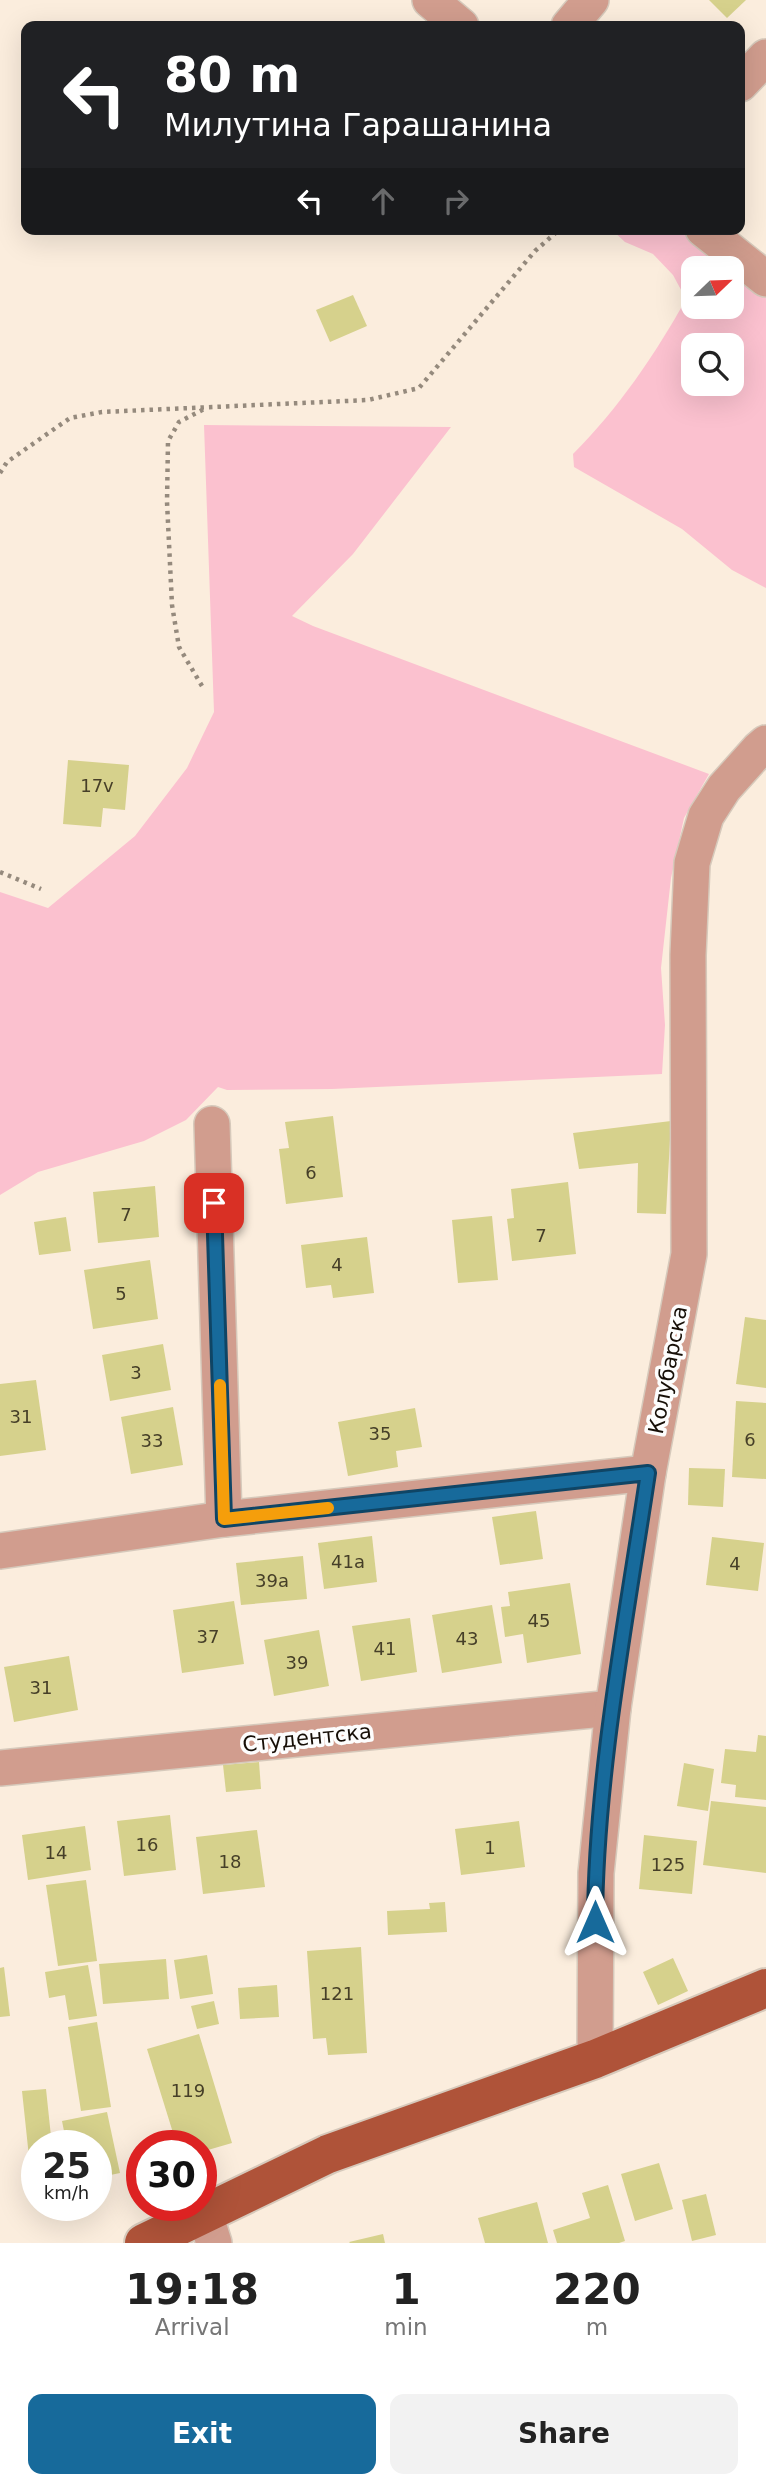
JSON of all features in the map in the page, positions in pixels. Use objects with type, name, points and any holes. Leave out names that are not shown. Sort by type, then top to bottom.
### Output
[{"type":"main road","points":[[145,2243],[209,2228],[328,2154],[595,2059],[766,1987]]},
{"type":"street","points":[[430,0],[455,21]]},
{"type":"street","points":[[573,21],[591,0]]},
{"type":"street","points":[[745,79],[766,57]]},
{"type":"street","points":[[711,235],[766,279]]},
{"type":"street","name":"Колубарска","points":[[595,2059],[596,1873],[613,1708],[648,1473],[689,1254],[688,955],[692,863],[706,816],[724,788],[758,749],[766,744]]},
{"type":"street","points":[[212,1124],[224,1519]]},
{"type":"street","points":[[0,1550],[224,1519],[648,1473]]},
{"type":"street","name":"Студентска","points":[[0,1769],[613,1708]]},
{"type":"path","points":[[0,473],[7,462],[70,418],[102,412],[368,400],[419,388],[535,251],[554,235]]},
{"type":"path","points":[[202,686],[179,647],[172,605],[167,502],[168,441],[179,422],[210,407]]},
{"type":"path","points":[[0,872],[41,889]]},
{"type":"shaded area","points":[[617,235],[691,235],[718,256],[681,256],[681,290],[673,275],[653,254],[625,242]]},
{"type":"shaded area","points":[[744,276],[766,293],[766,588],[732,570],[682,529],[574,467],[573,454],[635,381],[681,308],[681,319],[744,319]]},
{"type":"shaded area","points":[[204,425],[451,427],[353,554],[292,616],[709,774],[684,818],[671,878],[661,968],[665,1025],[662,1074],[332,1089],[227,1090],[218,1087],[186,1120],[144,1141],[38,1172],[0,1195],[0,892],[48,908],[135,836],[187,768],[214,712]]},
{"type":"building","points":[[709,0],[746,0],[727,18]]},
{"type":"building","points":[[353,295],[367,326],[330,342],[316,310]]},
{"type":"building","points":[[68,760],[129,765],[125,810],[103,808],[101,827],[63,824]]},
{"type":"building","points":[[333,1116],[343,1197],[286,1204],[279,1149],[289,1148],[285,1122]]},
{"type":"building","points":[[671,1121],[666,1214],[637,1213],[638,1163],[579,1169],[573,1133]]},
{"type":"building","points":[[568,1182],[576,1254],[512,1261],[507,1219],[514,1218],[511,1189]]},
{"type":"building","points":[[155,1186],[159,1237],[98,1243],[93,1192]]},
{"type":"building","points":[[492,1216],[498,1280],[458,1283],[452,1220]]},
{"type":"building","points":[[66,1217],[71,1251],[39,1255],[34,1222]]},
{"type":"building","points":[[367,1237],[374,1293],[333,1298],[331,1285],[306,1288],[301,1245]]},
{"type":"building","points":[[150,1260],[158,1319],[93,1329],[84,1270]]},
{"type":"building","points":[[745,1317],[766,1320],[766,1388],[736,1384]]},
{"type":"building","points":[[163,1344],[171,1390],[110,1401],[102,1355]]},
{"type":"building","points":[[36,1380],[46,1450],[0,1456],[0,1384]]},
{"type":"building","points":[[736,1401],[766,1403],[766,1479],[732,1477]]},
{"type":"building","points":[[173,1407],[183,1465],[131,1474],[121,1417]]},
{"type":"building","points":[[415,1408],[422,1447],[396,1451],[398,1467],[348,1476],[338,1422]]},
{"type":"building","points":[[689,1468],[725,1469],[723,1507],[688,1505]]},
{"type":"building","points":[[536,1511],[543,1559],[500,1565],[492,1517]]},
{"type":"building","points":[[372,1536],[377,1582],[324,1589],[318,1543]]},
{"type":"building","points":[[712,1537],[764,1543],[758,1591],[706,1585]]},
{"type":"building","points":[[303,1556],[307,1599],[241,1605],[236,1563]]},
{"type":"building","points":[[570,1583],[581,1654],[527,1663],[523,1634],[505,1637],[501,1607],[510,1606],[508,1592]]},
{"type":"building","points":[[234,1601],[244,1664],[182,1673],[173,1610]]},
{"type":"building","points":[[492,1605],[502,1663],[442,1673],[432,1615]]},
{"type":"building","points":[[410,1618],[417,1672],[361,1681],[352,1626]]},
{"type":"building","points":[[319,1630],[329,1686],[274,1696],[264,1640]]},
{"type":"building","points":[[69,1656],[78,1710],[14,1722],[4,1667]]},
{"type":"building","points":[[758,1735],[766,1736],[766,1800],[735,1797],[736,1785],[721,1783],[725,1749],[756,1752]]},
{"type":"building","points":[[259,1762],[261,1789],[226,1792],[223,1765]]},
{"type":"building","points":[[684,1763],[714,1769],[708,1811],[677,1806]]},
{"type":"building","points":[[711,1801],[766,1807],[766,1873],[703,1865]]},
{"type":"building","points":[[170,1815],[176,1870],[124,1876],[117,1821]]},
{"type":"building","points":[[519,1821],[525,1867],[461,1875],[455,1829]]},
{"type":"building","points":[[85,1826],[91,1870],[28,1880],[22,1835]]},
{"type":"building","points":[[257,1830],[265,1887],[203,1894],[196,1837]]},
{"type":"building","points":[[644,1835],[697,1841],[692,1894],[639,1889]]},
{"type":"building","points":[[86,1880],[97,1961],[58,1966],[46,1885]]},
{"type":"building","points":[[445,1902],[447,1932],[388,1935],[387,1911],[430,1909],[429,1903]]},
{"type":"building","points":[[361,1947],[367,2053],[328,2055],[326,2038],[313,2039],[307,1951]]},
{"type":"building","points":[[207,1955],[213,1994],[180,1999],[174,1960]]},
{"type":"building","points":[[673,1958],[688,1991],[658,2005],[643,1972]]},
{"type":"building","points":[[166,1959],[169,1999],[103,2004],[99,1964]]},
{"type":"building","points":[[88,1965],[97,2016],[69,2020],[65,1995],[49,1998],[45,1972]]},
{"type":"building","points":[[4,1967],[10,2016],[0,2017],[0,1968]]},
{"type":"building","points":[[277,1985],[279,2017],[240,2019],[238,1988]]},
{"type":"building","points":[[214,2001],[219,2024],[197,2029],[191,2006]]},
{"type":"building","points":[[97,2022],[111,2107],[81,2111],[68,2027]]},
{"type":"building","points":[[199,2034],[232,2143],[217,2147],[217,2130],[172,2130],[147,2049]]},
{"type":"building","points":[[46,2089],[50,2130],[26,2130],[22,2091]]},
{"type":"building","points":[[107,2112],[111,2130],[64,2130],[62,2121]]},
{"type":"building","points":[[112,2135],[120,2173],[112,2175]]},
{"type":"building","points":[[659,2163],[673,2209],[635,2221],[621,2174]]},
{"type":"building","points":[[608,2185],[625,2241],[557,2243],[553,2230],[590,2218],[582,2193]]},
{"type":"building","points":[[706,2194],[716,2235],[692,2241],[682,2200]]},
{"type":"building","points":[[537,2202],[548,2243],[485,2243],[478,2218]]},
{"type":"building","points":[[383,2234],[385,2243],[349,2242]]},
{"type":"slow traffic","points":[[220,1385],[224,1519],[328,1508]]},
{"type":"route","points":[[214,1203],[224,1519],[648,1473],[613,1708],[596,1873],[595,1922]]}]
